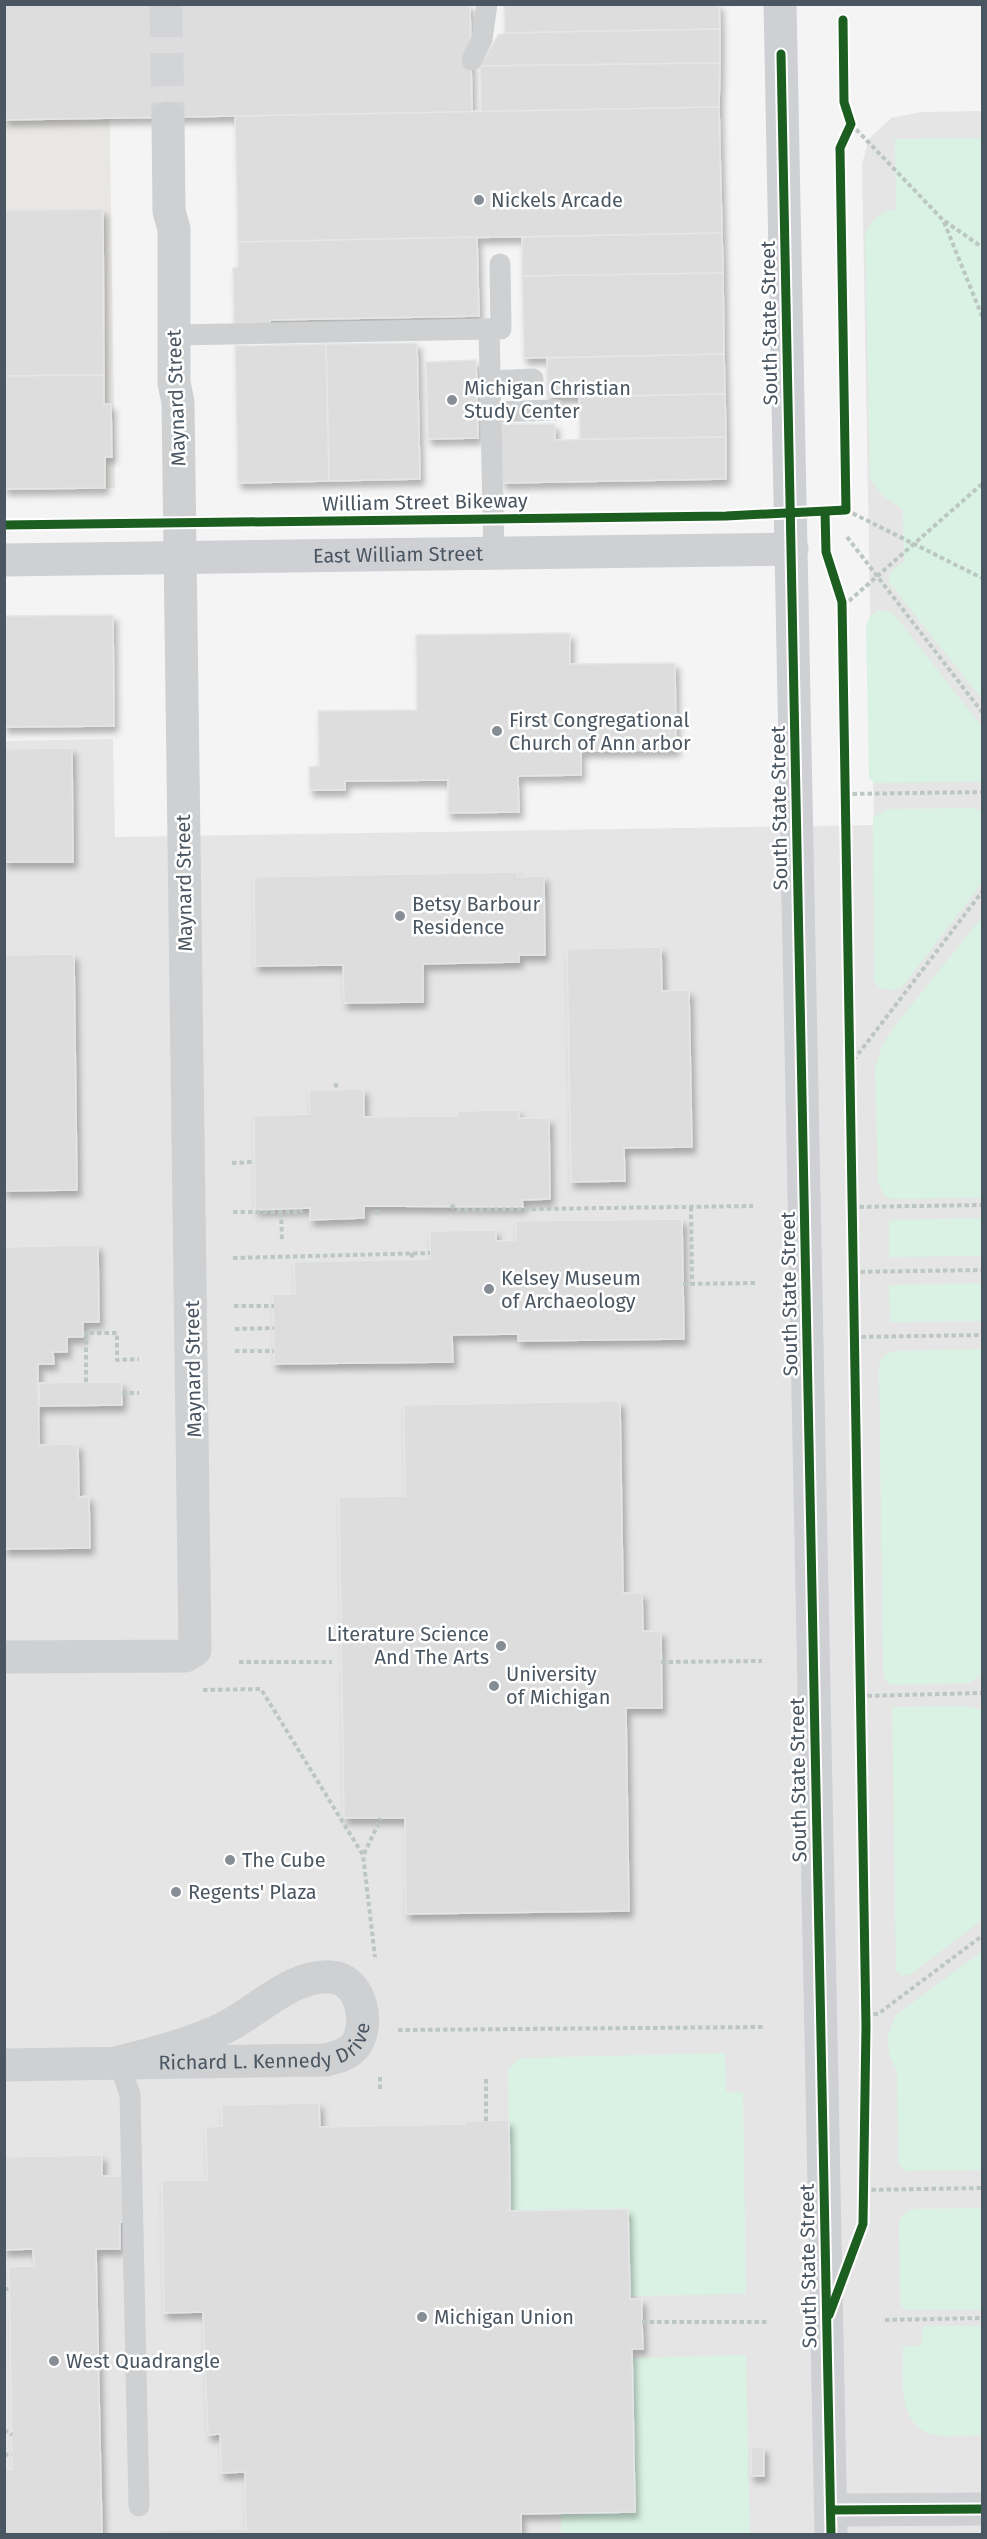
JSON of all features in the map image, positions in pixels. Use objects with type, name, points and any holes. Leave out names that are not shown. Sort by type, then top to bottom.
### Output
[{"type":"main road","name":"South State Street","points":[[780,4],[831,2522]]},
{"type":"main road","name":"East William Street","points":[[4,560],[792,549]]},
{"type":"main road","points":[[831,2522],[982,2509]]},
{"type":"street","name":"Maynard Street","points":[[4,1657],[185,1656],[195,1650],[178,402],[174,383],[174,229],[169,211],[168,118]]},
{"type":"street","name":"Richard L. Kennedy Drive","points":[[4,2065],[326,2060],[342,2056],[355,2046],[359,2037],[362,2015],[360,2003],[349,1984],[339,1978],[317,1978],[273,1998],[227,2026],[186,2044],[119,2062]]},
{"type":"lane","points":[[472,60],[482,39],[487,4]]},
{"type":"lane","points":[[174,335],[501,329],[500,264]]},
{"type":"lane","points":[[489,329],[494,554]]},
{"type":"lane","points":[[490,381],[533,379]]},
{"type":"lane","points":[[490,412],[557,410]]},
{"type":"lane","points":[[119,2062],[130,2095],[139,2506]]},
{"type":"path","points":[[848,113],[850,128],[943,220],[982,247]]},
{"type":"path","points":[[943,220],[982,316]]},
{"type":"path","points":[[849,602],[982,484]]},
{"type":"path","points":[[845,499],[846,510]]},
{"type":"path","points":[[791,514],[846,510],[982,578]]},
{"type":"path","points":[[847,537],[982,711]]},
{"type":"path","points":[[839,592],[842,614]]},
{"type":"path","points":[[845,782],[845,806]]},
{"type":"path","points":[[845,794],[982,792]]},
{"type":"path","points":[[849,1066],[982,892]]},
{"type":"path","points":[[849,1043],[850,1078]]},
{"type":"path","points":[[336,1083],[336,1089]]},
{"type":"path","points":[[232,1163],[254,1162]]},
{"type":"path","points":[[852,1195],[852,1218]]},
{"type":"path","points":[[451,1205],[457,1210],[753,1206]]},
{"type":"path","points":[[852,1207],[982,1205]]},
{"type":"path","points":[[691,1207],[692,1284]]},
{"type":"path","points":[[233,1212],[301,1212],[301,1209]]},
{"type":"path","points":[[377,1210],[377,1216]]},
{"type":"path","points":[[281,1212],[282,1241]]},
{"type":"path","points":[[412,1254],[412,1260]]},
{"type":"path","points":[[233,1258],[430,1254]]},
{"type":"path","points":[[853,1261],[853,1283]]},
{"type":"path","points":[[853,1272],[982,1270]]},
{"type":"path","points":[[683,1284],[755,1283]]},
{"type":"path","points":[[234,1306],[274,1306]]},
{"type":"path","points":[[854,1326],[854,1342],[982,1335]]},
{"type":"path","points":[[235,1329],[274,1329]]},
{"type":"path","points":[[86,1382],[86,1333],[117,1333],[117,1360],[139,1359]]},
{"type":"path","points":[[235,1352],[274,1351]]},
{"type":"path","points":[[122,1393],[140,1393]]},
{"type":"path","points":[[661,1662],[762,1661]]},
{"type":"path","points":[[239,1662],[332,1662]]},
{"type":"path","points":[[199,1690],[261,1689],[363,1855],[381,1818]]},
{"type":"path","points":[[860,1708],[860,1691],[982,1693]]},
{"type":"path","points":[[866,2014],[878,2014],[982,1936]]},
{"type":"path","points":[[865,2002],[866,2026]]},
{"type":"path","points":[[388,2030],[764,2027]]},
{"type":"path","points":[[486,2079],[486,2121]]},
{"type":"path","points":[[863,2201],[864,2178]]},
{"type":"path","points":[[864,2190],[982,2188]]},
{"type":"path","points":[[885,2320],[982,2318]]},
{"type":"path","points":[[642,2322],[769,2322]]},
{"type":"path","points":[[4,2430],[12,2435]]},
{"type":"path","points":[[4,2455],[12,2454]]},
{"type":"shaded area","points":[[4,5],[108,5],[115,488],[5,488]]},
{"type":"shaded area","name":"University of Michigan","points":[[982,111],[982,2534],[5,2534],[4,741],[113,739],[115,837],[874,825],[862,164],[869,139],[891,118],[921,112]]},
{"type":"green space","points":[[982,138],[982,699],[888,581],[890,572],[904,561],[903,510],[882,495],[870,478],[865,236],[876,218],[896,209],[895,139]]},
{"type":"green space","points":[[879,610],[890,612],[897,618],[982,727],[982,782],[875,783],[869,778],[866,627],[870,616]]},
{"type":"green space","points":[[973,808],[982,812],[982,883],[902,987],[892,990],[879,988],[874,980],[873,818],[887,809]]},
{"type":"green space","points":[[982,917],[982,1198],[891,1199],[884,1195],[878,1182],[875,1068],[882,1046],[893,1028]]},
{"type":"green space","points":[[982,1218],[982,1256],[889,1257],[889,1220]]},
{"type":"green space","points":[[982,1283],[982,1321],[890,1322],[889,1285]]},
{"type":"green space","points":[[982,1349],[982,1675],[970,1683],[891,1685],[885,1680],[883,1670],[879,1364],[885,1355],[894,1351]]},
{"type":"green space","points":[[966,1706],[982,1710],[982,1920],[911,1974],[902,1976],[896,1971],[892,1707]]},
{"type":"green space","points":[[982,1951],[982,2170],[904,2171],[898,2162],[897,2071],[889,2055],[888,2035],[896,2015]]},
{"type":"green space","points":[[725,2053],[726,2092],[743,2092],[746,2294],[630,2296],[628,2209],[507,2211],[510,2208],[508,2070],[520,2058]]},
{"type":"green space","points":[[982,2208],[982,2310],[905,2310],[900,2303],[899,2222],[903,2214],[912,2209]]},
{"type":"green space","points":[[923,2326],[982,2326],[982,2435],[936,2435],[923,2430],[908,2412],[903,2386],[903,2347],[921,2345]]},
{"type":"green space","points":[[746,2355],[750,2534],[561,2534],[561,2514],[635,2512],[632,2358]]},
{"type":"building","points":[[4,4],[470,4],[472,112],[4,120]]},
{"type":"building","points":[[504,4],[719,4],[720,29],[505,33]]},
{"type":"building","points":[[720,29],[720,63],[480,66],[498,35],[505,33]]},
{"type":"building","points":[[720,63],[719,107],[481,112],[480,66]]},
{"type":"building","name":"Nickels Arcade","points":[[719,107],[722,233],[238,242],[235,116]]},
{"type":"building","points":[[103,209],[104,375],[4,376],[4,210]]},
{"type":"building","points":[[722,233],[723,273],[522,276],[522,237]]},
{"type":"building","points":[[477,237],[479,316],[270,320],[270,326],[234,326],[233,268],[238,267],[238,242]]},
{"type":"building","points":[[723,273],[724,354],[524,358],[522,276]]},
{"type":"building","points":[[417,343],[420,479],[329,481],[326,344]]},
{"type":"building","points":[[326,344],[329,481],[238,483],[235,346]]},
{"type":"building","points":[[724,354],[725,394],[547,397],[547,358]]},
{"type":"building","name":"Michigan Christian Study Center","points":[[476,360],[478,438],[428,439],[426,362]]},
{"type":"building","points":[[104,375],[104,404],[111,404],[112,457],[105,457],[105,488],[4,489],[4,376]]},
{"type":"building","points":[[725,394],[726,437],[580,439],[579,397]]},
{"type":"building","points":[[501,424],[555,424],[555,440],[726,437],[726,479],[502,483]]},
{"type":"building","points":[[113,615],[114,726],[4,727],[4,616]]},
{"type":"building","name":"First Congregational Church of Ann arbor","points":[[570,633],[570,664],[675,663],[676,750],[581,751],[581,775],[518,776],[519,812],[448,813],[448,780],[345,781],[345,790],[310,790],[309,767],[319,766],[318,711],[417,710],[416,635]]},
{"type":"building","points":[[72,748],[73,862],[4,862],[4,749]]},
{"type":"building","name":"Betsy Barbour Residence","points":[[517,872],[518,877],[544,876],[545,955],[519,955],[519,962],[423,964],[423,1002],[344,1003],[343,965],[255,966],[254,877]]},
{"type":"building","points":[[661,947],[662,991],[689,990],[692,1147],[624,1148],[625,1181],[571,1182],[567,949]]},
{"type":"building","points":[[74,954],[77,1190],[4,1191],[4,955]]},
{"type":"building","points":[[364,1089],[364,1117],[458,1116],[457,1111],[519,1110],[519,1118],[549,1118],[550,1199],[522,1200],[523,1207],[364,1206],[364,1218],[310,1220],[310,1208],[255,1210],[254,1116],[310,1114],[309,1090]]},
{"type":"building","name":"Kelsey Museum of Archaeology","points":[[682,1219],[684,1339],[518,1341],[518,1334],[452,1335],[453,1362],[274,1364],[273,1294],[295,1294],[294,1262],[430,1259],[430,1231],[496,1230],[496,1241],[516,1240],[516,1221]]},
{"type":"building","points":[[98,1245],[99,1322],[83,1322],[83,1337],[67,1337],[67,1352],[53,1352],[54,1364],[38,1364],[39,1445],[78,1444],[79,1497],[89,1496],[90,1548],[4,1549],[4,1247]]},
{"type":"building","points":[[122,1382],[122,1405],[39,1406],[39,1383]]},
{"type":"building","name":"Literature Science And The Arts","points":[[620,1401],[623,1593],[642,1593],[643,1631],[661,1631],[662,1708],[626,1708],[629,1911],[406,1914],[405,1818],[344,1818],[339,1497],[405,1496],[404,1405]]},
{"type":"building","name":"Michigan Union","points":[[319,2103],[320,2127],[465,2124],[465,2121],[509,2120],[510,2209],[507,2211],[628,2209],[630,2299],[642,2299],[643,2349],[632,2349],[635,2512],[521,2514],[521,2534],[159,2534],[159,2530],[246,2529],[245,2472],[221,2473],[220,2434],[208,2435],[203,2312],[164,2313],[162,2180],[207,2180],[206,2127],[222,2126],[222,2105]]},
{"type":"building","name":"West Quadrangle","points":[[102,2155],[102,2176],[122,2176],[123,2222],[120,2222],[120,2249],[96,2249],[102,2534],[4,2534],[4,2469],[12,2469],[9,2267],[34,2266],[33,2249],[4,2250],[4,2157]]},
{"type":"building","points":[[751,2447],[764,2447],[764,2476],[751,2476]]},
{"type":"tunnel","points":[[166,4],[168,118]]},
{"type":"cycle path","name":"William Street Bikeway","points":[[4,525],[726,516],[846,510],[840,148],[851,124],[844,102],[843,20]]},
{"type":"cycle path","points":[[781,54],[831,2534]]},
{"type":"cycle path","points":[[825,512],[826,552],[842,602],[866,2026],[863,2224],[829,2315]]},
{"type":"cycle path","points":[[831,2510],[982,2509]]},
{"type":"place","name":"Nickels Arcade","points":[[479,200]]},
{"type":"place","name":"Michigan Christian Study Center","points":[[452,400]]},
{"type":"place","name":"First Congregational Church of Ann arbor","points":[[497,731]]},
{"type":"place","name":"Betsy Barbour Residence","points":[[400,916]]},
{"type":"place","name":"Kelsey Museum of Archaeology","points":[[489,1289]]},
{"type":"place","name":"Literature Science And The Arts","points":[[501,1646]]},
{"type":"place","name":"University of Michigan","points":[[494,1686]]},
{"type":"place","name":"The Cube","points":[[230,1860]]},
{"type":"place","name":"Regents' Plaza","points":[[176,1892]]},
{"type":"place","name":"Michigan Union","points":[[422,2317]]},
{"type":"place","name":"West Quadrangle","points":[[54,2361]]}]
